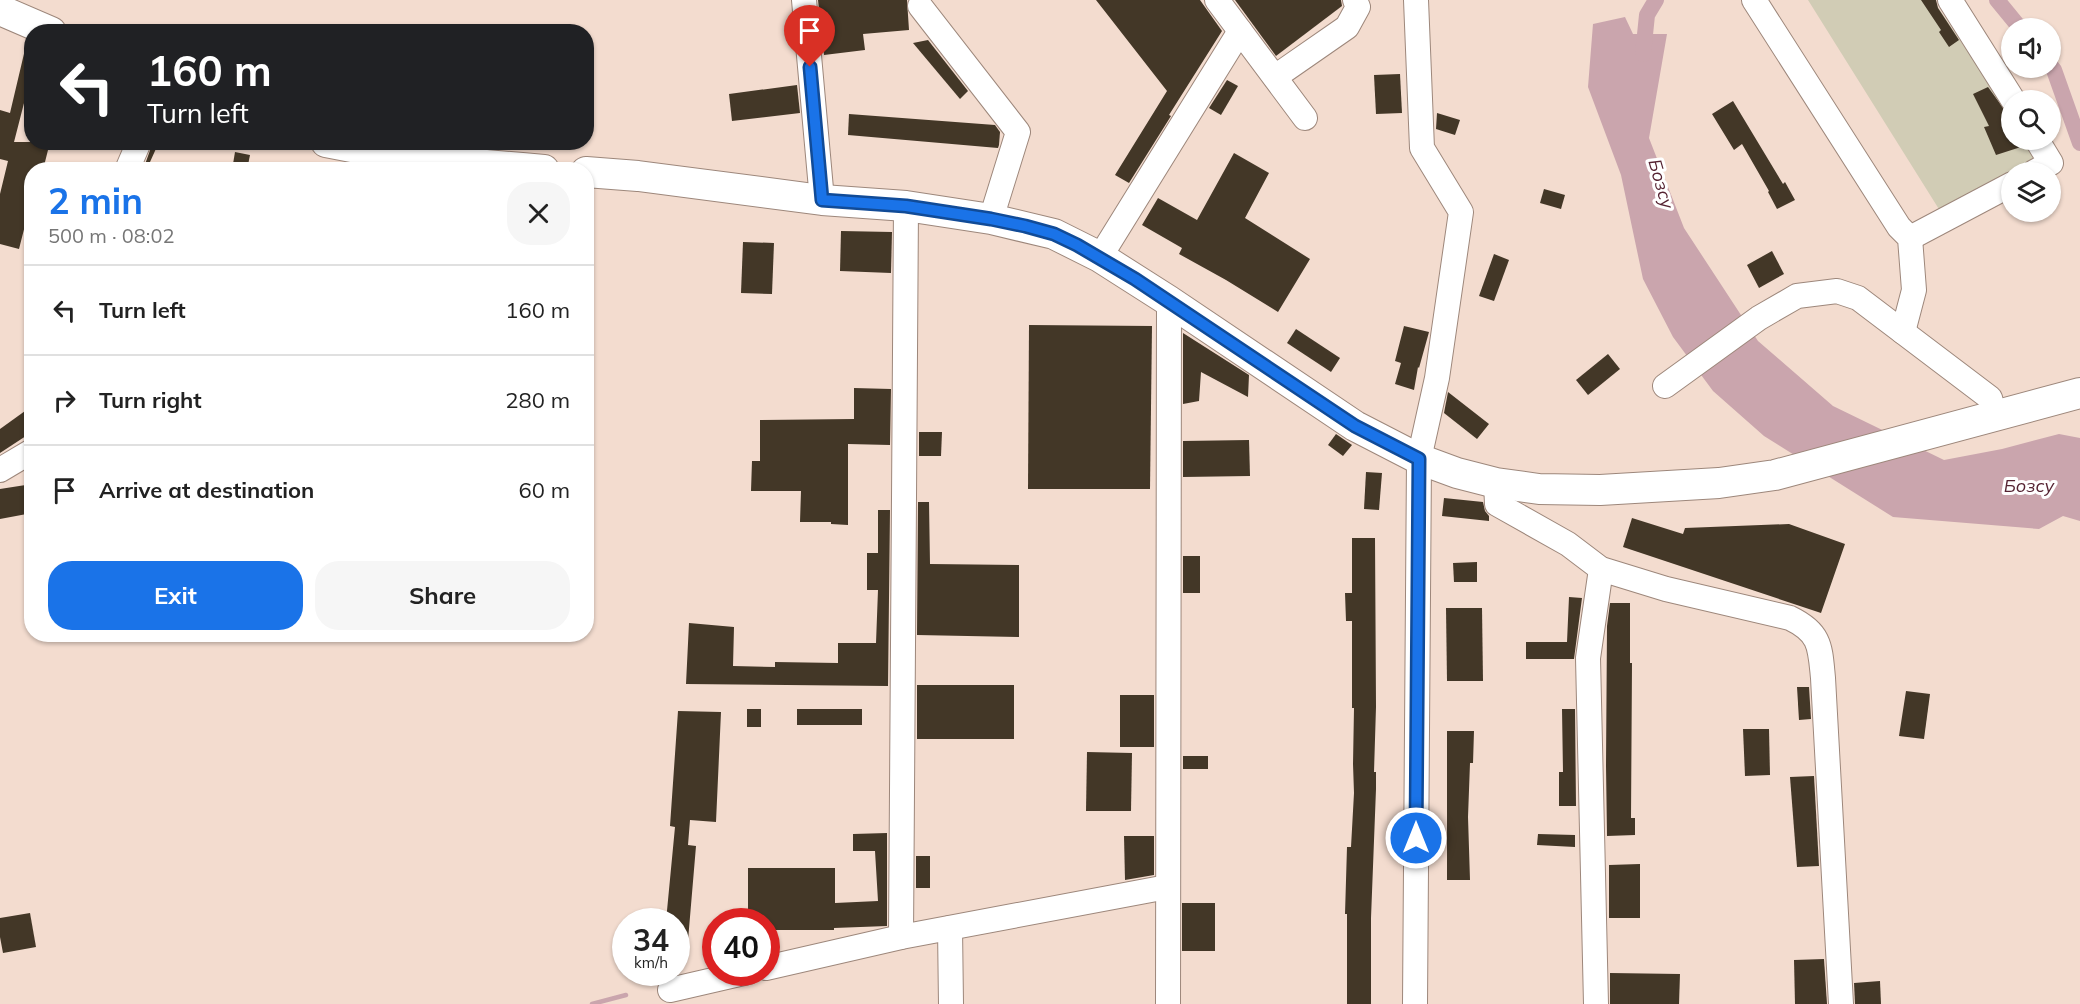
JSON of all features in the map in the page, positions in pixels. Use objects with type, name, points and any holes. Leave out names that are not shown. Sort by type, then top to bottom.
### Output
[{"type":"main road","points":[[0,9],[33,24]]},
{"type":"main road","points":[[365,150],[450,162]]},
{"type":"main road","points":[[594,173],[638,176],[822,200],[906,206],[991,219],[1054,234],[1100,257],[1169,301],[1355,426],[1419,459],[1457,473],[1496,483],[1539,489],[1600,490],[1719,483],[1775,476],[2080,393]]},
{"type":"street","points":[[804,0],[822,200]]},
{"type":"street","points":[[1217,0],[1305,118]]},
{"type":"street","points":[[1275,77],[1347,27],[1358,7],[1355,0]]},
{"type":"street","points":[[1415,1004],[1419,459],[1437,378],[1461,212],[1422,148],[1416,0]]},
{"type":"street","points":[[1754,0],[1899,227],[1910,238],[1914,290],[1903,332]]},
{"type":"street","points":[[1950,0],[2007,90]]},
{"type":"street","points":[[920,6],[1018,132],[991,219]]},
{"type":"street","points":[[1100,257],[1240,31]]},
{"type":"street","points":[[1910,238],[2001,190]]},
{"type":"street","points":[[901,937],[906,206]]},
{"type":"street","points":[[1665,386],[1759,318],[1797,296],[1837,291],[1858,298],[1990,398],[1995,416]]},
{"type":"street","points":[[1168,1004],[1169,301]]},
{"type":"street","points":[[0,470],[24,456]]},
{"type":"street","points":[[1496,483],[1497,504],[1568,544],[1601,569],[1666,589],[1790,618],[1805,626],[1816,636],[1820,649],[1823,678],[1841,1004]]},
{"type":"street","points":[[1596,1004],[1588,658],[1601,569]]},
{"type":"street","points":[[780,965],[901,937],[1167,887]]},
{"type":"street","points":[[950,928],[951,1004]]},
{"type":"street","points":[[670,990],[702,983]]},
{"type":"shaded area","points":[[1808,0],[1933,0],[2001,101],[2001,150],[2034,150],[2042,162],[2001,162],[2001,179],[1942,214]]},
{"type":"water","name":"Бозсу","points":[[1625,17],[1633,34],[1667,34],[1649,138],[1684,228],[1758,341],[1833,406],[1944,460],[2002,449],[2059,434],[2080,438],[2080,521],[2063,516],[2039,529],[1893,517],[1764,436],[1713,391],[1673,337],[1643,279],[1621,175],[1588,87],[1593,24]]},
{"type":"building","points":[[818,0],[907,0],[909,30],[863,34],[865,50],[824,55]]},
{"type":"building","points":[[1096,0],[1200,0],[1222,31],[1129,183],[1115,175],[1167,91]]},
{"type":"building","points":[[1235,0],[1341,0],[1342,6],[1276,56]]},
{"type":"building","points":[[1921,0],[1936,0],[1938,8],[1959,40],[1949,47],[1939,32],[1941,30]]},
{"type":"building","points":[[928,40],[968,91],[960,99],[913,43]]},
{"type":"building","points":[[24,54],[24,103],[14,142],[24,142],[24,150],[48,150],[45,162],[24,162],[24,229],[19,249],[0,244],[0,194],[8,161],[0,159],[0,110],[10,113]]},
{"type":"building","points":[[1400,74],[1402,113],[1376,114],[1374,75]]},
{"type":"building","points":[[1227,80],[1238,86],[1221,115],[1209,108]]},
{"type":"building","points":[[797,85],[800,113],[732,121],[729,94]]},
{"type":"building","points":[[1988,87],[2001,105],[2001,150],[2012,150],[1996,155],[1984,127],[1989,126],[1973,94]]},
{"type":"building","points":[[1733,101],[1795,200],[1777,209],[1742,144],[1734,150],[1712,114]]},
{"type":"building","points":[[1437,113],[1460,120],[1455,135],[1436,129]]},
{"type":"building","points":[[849,114],[995,125],[1000,132],[999,145],[998,148],[848,135]]},
{"type":"building","points":[[150,150],[155,150],[150,162],[146,162]]},
{"type":"building","points":[[235,152],[250,155],[249,162],[233,162]]},
{"type":"building","points":[[1234,153],[1269,173],[1245,218],[1310,259],[1278,312],[1179,254],[1182,248],[1142,225],[1158,198],[1197,220]]},
{"type":"building","points":[[1544,189],[1565,195],[1561,209],[1540,203]]},
{"type":"building","points":[[841,231],[892,232],[891,273],[840,271]]},
{"type":"building","points":[[743,242],[774,243],[772,294],[741,293]]},
{"type":"building","points":[[1772,251],[1784,274],[1759,288],[1747,265]]},
{"type":"building","points":[[1494,254],[1509,260],[1494,301],[1479,296]]},
{"type":"building","points":[[1029,325],[1152,326],[1150,489],[1028,489]]},
{"type":"building","points":[[1404,326],[1429,332],[1418,367],[1414,390],[1395,384],[1401,363],[1395,361]]},
{"type":"building","points":[[1296,329],[1340,358],[1331,372],[1287,343]]},
{"type":"building","points":[[1183,333],[1249,375],[1248,397],[1201,372],[1199,401],[1183,404]]},
{"type":"building","points":[[1608,354],[1620,369],[1588,395],[1576,380]]},
{"type":"building","points":[[854,388],[891,389],[890,445],[848,444],[848,525],[831,524],[831,522],[800,522],[801,491],[751,491],[752,461],[760,461],[760,420],[854,419]]},
{"type":"building","points":[[1448,392],[1489,424],[1477,439],[1444,413]]},
{"type":"building","points":[[24,412],[24,437],[0,453],[0,429]]},
{"type":"building","points":[[919,432],[942,432],[941,456],[919,456]]},
{"type":"building","points":[[1336,434],[1352,445],[1343,456],[1328,445]]},
{"type":"building","points":[[1249,440],[1250,476],[1183,477],[1183,441]]},
{"type":"building","points":[[1366,472],[1382,473],[1379,510],[1364,509]]},
{"type":"building","points":[[24,485],[24,514],[0,519],[0,489]]},
{"type":"building","points":[[1444,498],[1483,502],[1489,521],[1442,516]]},
{"type":"building","points":[[918,502],[929,502],[930,564],[1019,565],[1019,637],[917,635]]},
{"type":"building","points":[[878,510],[890,510],[888,686],[686,684],[689,623],[734,627],[733,666],[775,667],[775,662],[838,663],[838,643],[876,643],[878,590],[867,590],[867,553],[878,553]]},
{"type":"building","points":[[1632,518],[1683,534],[1685,528],[1789,524],[1845,544],[1821,613],[1623,547]]},
{"type":"building","points":[[1352,538],[1375,538],[1374,772],[1376,772],[1376,789],[1371,918],[1371,1004],[1347,1004],[1347,914],[1345,914],[1347,847],[1351,847],[1354,793],[1354,708],[1352,708],[1352,621],[1346,621],[1345,593],[1352,593]]},
{"type":"building","points":[[1183,556],[1200,556],[1200,593],[1183,593]]},
{"type":"building","points":[[1477,562],[1477,582],[1454,582],[1453,563]]},
{"type":"building","points":[[1569,597],[1582,598],[1574,659],[1526,659],[1526,642],[1567,642]]},
{"type":"building","points":[[1610,603],[1630,603],[1631,818],[1635,818],[1635,835],[1607,836],[1607,626]]},
{"type":"building","points":[[1446,608],[1482,608],[1483,681],[1447,681]]},
{"type":"building","points":[[917,685],[1014,685],[1014,739],[917,739]]},
{"type":"building","points":[[1797,687],[1809,687],[1811,719],[1799,720]]},
{"type":"building","points":[[1906,691],[1930,694],[1924,739],[1899,736]]},
{"type":"building","points":[[1120,695],[1154,695],[1154,747],[1120,747]]},
{"type":"building","points":[[747,709],[761,709],[761,727],[747,727]]},
{"type":"building","points":[[797,709],[862,709],[862,725],[797,725]]},
{"type":"building","points":[[1562,709],[1575,709],[1576,806],[1559,806],[1559,772],[1563,772]]},
{"type":"building","points":[[678,711],[721,712],[716,822],[690,820],[688,845],[696,846],[690,917],[690,908],[667,908],[675,827],[670,826]]},
{"type":"building","points":[[1743,729],[1769,729],[1770,775],[1745,776]]},
{"type":"building","points":[[1447,731],[1474,731],[1468,817],[1470,880],[1447,880]]},
{"type":"building","points":[[1087,752],[1132,753],[1131,811],[1086,811]]},
{"type":"building","points":[[1183,756],[1208,756],[1208,769],[1183,769]]},
{"type":"building","points":[[1814,776],[1819,866],[1797,867],[1790,777]]},
{"type":"building","points":[[887,833],[887,926],[834,928],[834,930],[780,930],[780,908],[748,908],[748,868],[835,868],[835,903],[878,901],[875,851],[853,851],[853,834]]},
{"type":"building","points":[[1538,834],[1575,835],[1575,847],[1537,845]]},
{"type":"building","points":[[1124,836],[1154,836],[1154,875],[1125,880]]},
{"type":"building","points":[[916,856],[930,856],[930,888],[916,888]]},
{"type":"building","points":[[1640,864],[1640,918],[1609,918],[1609,865]]},
{"type":"building","points":[[1182,903],[1215,903],[1215,951],[1182,951]]},
{"type":"building","points":[[30,913],[36,947],[3,953],[0,918]]},
{"type":"building","points":[[1824,959],[1827,1004],[1795,1004],[1794,960]]},
{"type":"building","points":[[1610,973],[1680,974],[1679,1004],[1610,1004]]},
{"type":"building","points":[[1880,981],[1881,1004],[1855,1004],[1854,983]]},
{"type":"waterway","name":"Бозсу","points":[[1643,54],[1647,15],[1656,0]]},
{"type":"waterway","points":[[1997,0],[2012,18]]},
{"type":"waterway","points":[[2057,78],[2080,143]]},
{"type":"waterway","points":[[592,1004],[626,995]]},
{"type":"route","points":[[810,67],[822,200],[906,206],[991,219],[1054,234],[1100,257],[1135,279],[1355,426],[1419,459],[1416,838]]}]
